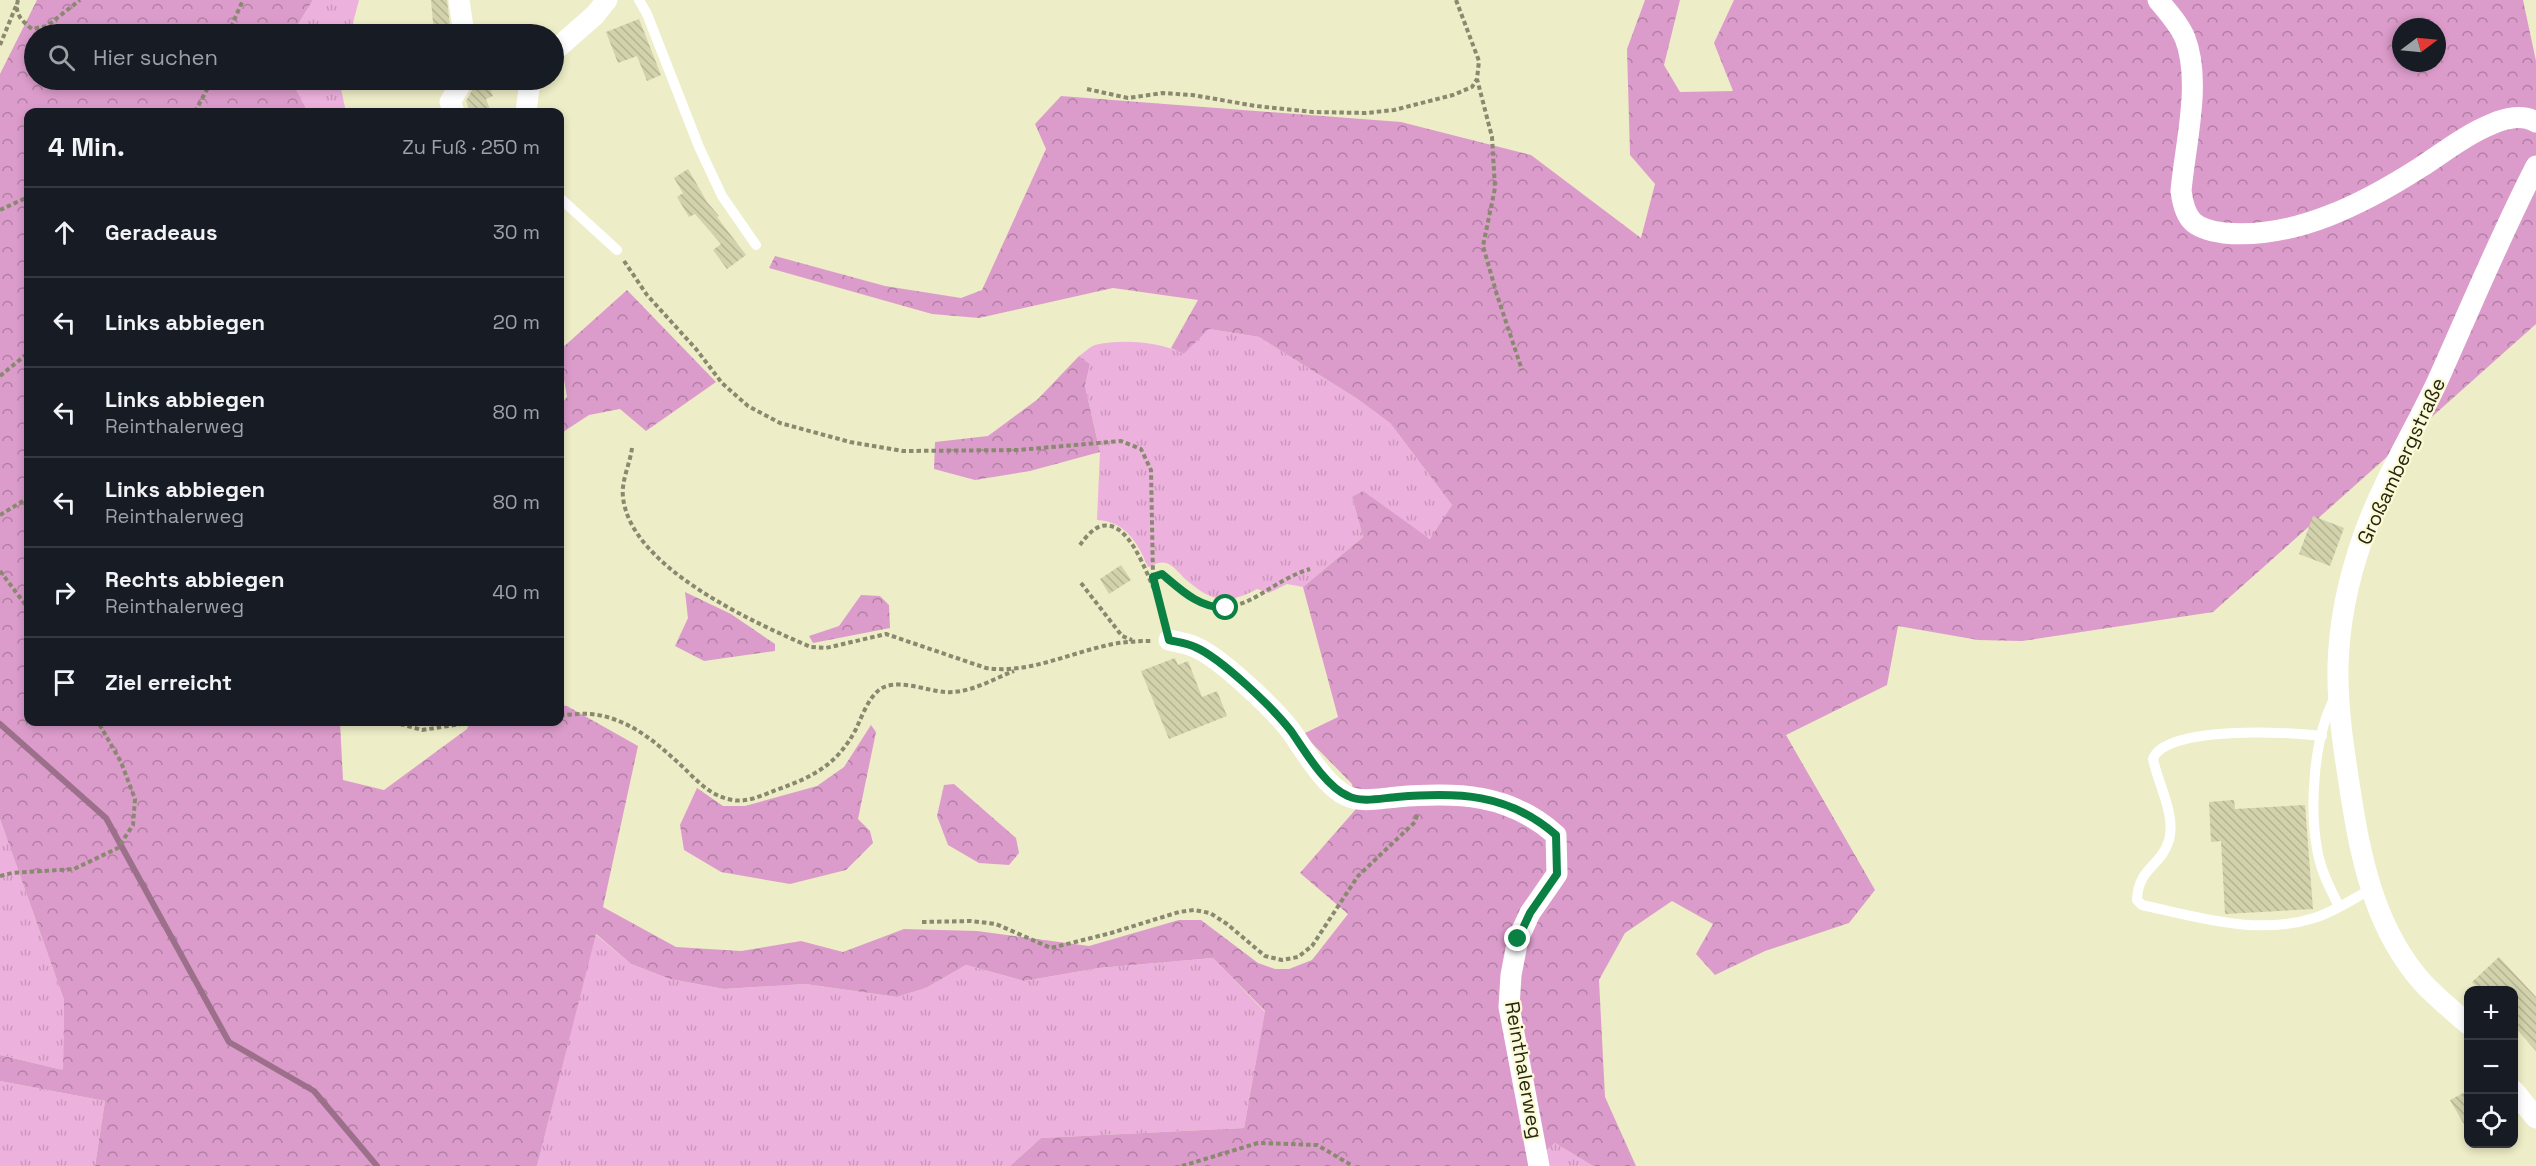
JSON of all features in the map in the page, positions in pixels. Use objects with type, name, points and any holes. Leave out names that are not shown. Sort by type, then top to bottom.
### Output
[{"type":"street","points":[[459,0],[463,24]]},
{"type":"street","points":[[564,42],[595,15],[607,0]]},
{"type":"street","points":[[2158,0],[2178,25],[2188,50],[2191,90],[2181,191],[2182,204],[2186,216],[2192,223],[2212,231],[2263,232],[2333,215],[2376,195],[2493,123],[2520,117],[2530,118],[2536,122]]},
{"type":"street","points":[[452,108],[450,102],[457,90]]},
{"type":"street","points":[[526,108],[529,90]]},
{"type":"street","name":"Großambergstraße","points":[[2464,1020],[2442,1001],[2411,968],[2388,932],[2371,889],[2357,831],[2344,742],[2339,689],[2340,640],[2362,538],[2435,385],[2511,214],[2536,166]]},
{"type":"street","name":"Reinthalerweg","points":[[1169,640],[1196,647],[1230,672],[1288,728],[1321,773],[1349,798],[1368,800],[1459,794],[1516,808],[1541,821],[1556,835],[1557,874],[1530,913],[1518,939],[1511,975],[1509,1006],[1539,1166]]},
{"type":"street","points":[[2516,1094],[2536,1118]]},
{"type":"lane","points":[[639,0],[647,14],[699,147],[722,196],[756,245]]},
{"type":"lane","points":[[564,202],[617,250]]},
{"type":"lane","points":[[2339,689],[2331,705],[2322,736],[2314,797],[2316,837],[2322,869],[2340,906]]},
{"type":"lane","points":[[2322,736],[2275,731],[2250,732],[2188,738],[2160,748],[2153,759],[2168,817],[2169,841],[2140,880],[2138,900],[2142,904],[2215,921],[2245,924],[2298,922],[2316,917],[2371,889]]},
{"type":"path","points":[[0,45],[18,0]]},
{"type":"path","points":[[50,24],[80,0]]},
{"type":"path","points":[[232,24],[243,0]]},
{"type":"path","points":[[1456,0],[1479,61],[1477,79],[1492,137],[1495,188],[1483,246],[1522,370]]},
{"type":"path","points":[[16,6],[20,19],[26,24]]},
{"type":"path","points":[[1087,89],[1128,98],[1163,93],[1313,112],[1366,113],[1395,110],[1453,95],[1472,87],[1477,79]]},
{"type":"path","points":[[197,108],[207,90]]},
{"type":"path","points":[[0,210],[24,199]]},
{"type":"path","points":[[564,715],[591,714],[635,729],[658,743],[698,782],[728,800],[741,801],[796,783],[818,773],[835,759],[851,738],[870,701],[884,686],[962,692],[1018,669],[1106,645],[1169,640],[1153,577],[1151,470],[1141,449],[1121,441],[1018,450],[903,451],[859,444],[780,423],[748,406],[722,383],[696,349],[647,295],[617,250]]},
{"type":"path","points":[[0,376],[24,355]]},
{"type":"path","points":[[632,448],[622,496],[626,512],[638,536],[680,578],[711,597],[811,647],[826,648],[873,635],[886,634],[986,668],[1018,669]]},
{"type":"path","points":[[0,515],[24,500]]},
{"type":"path","points":[[1080,545],[1091,532],[1101,526],[1110,526],[1119,530],[1139,556],[1157,596]]},
{"type":"path","points":[[1153,577],[1162,574],[1190,597],[1216,608],[1226,608],[1240,606],[1293,574],[1310,569]]},
{"type":"path","points":[[0,571],[24,603]]},
{"type":"path","points":[[1081,583],[1122,636],[1134,641]]},
{"type":"path","points":[[0,876],[12,873],[74,869],[118,848],[133,825],[135,799],[121,762],[100,726]]},
{"type":"path","points":[[408,726],[422,730],[449,726]]},
{"type":"path","points":[[922,922],[971,921],[996,924],[1052,948],[1179,912],[1194,910],[1210,913],[1227,924],[1265,956],[1282,960],[1298,957],[1312,946],[1358,876],[1415,822],[1422,796]]},
{"type":"path","points":[[1182,1166],[1258,1143],[1317,1145],[1353,1166]]},
{"type":"green space","points":[[37,0],[313,0],[298,24],[25,24]]},
{"type":"green space","points":[[313,0],[359,0],[353,24],[298,24]]},
{"type":"green space","points":[[1645,0],[1680,0],[1664,65],[1680,92],[1733,91],[1714,43],[1734,0],[2523,0],[2536,61],[2536,324],[2213,612],[2022,641],[1978,640],[1898,626],[1887,685],[1786,735],[1875,890],[1849,923],[1765,951],[1715,975],[1696,954],[1713,924],[1672,901],[1625,933],[1599,980],[1605,1097],[1636,1166],[1593,1166],[1555,1143],[1528,1166],[1010,1166],[1041,1138],[1244,1128],[1265,1011],[1213,958],[1099,968],[1024,981],[966,965],[926,988],[897,997],[805,984],[724,989],[670,979],[631,964],[596,934],[537,1166],[95,1166],[105,1101],[0,1081],[0,1055],[63,1070],[64,1000],[0,819],[0,74],[24,26],[24,90],[296,90],[306,108],[24,108],[24,726],[340,726],[343,780],[384,790],[468,726],[564,726],[564,706],[567,706],[638,746],[603,907],[676,947],[741,951],[801,941],[843,952],[904,929],[977,931],[1089,946],[1179,920],[1201,920],[1258,963],[1275,969],[1289,969],[1312,960],[1348,914],[1300,873],[1356,809],[1352,784],[1303,734],[1338,717],[1303,587],[1363,537],[1352,497],[1363,491],[1430,539],[1452,505],[1390,423],[1356,398],[1259,337],[1209,329],[1184,354],[1171,348],[1198,300],[1113,288],[979,318],[932,314],[769,268],[775,256],[885,286],[961,298],[982,290],[1046,149],[1035,124],[1061,96],[1401,122],[1531,155],[1641,238],[1655,184],[1630,155],[1627,49]]},
{"type":"green space","points":[[296,90],[341,90],[345,108],[306,108]]},
{"type":"green space","points":[[627,290],[716,382],[646,431],[620,409],[589,415],[564,431],[564,400],[567,397],[564,379],[564,346]]},
{"type":"green space","points":[[1209,329],[1259,337],[1356,398],[1390,423],[1452,505],[1431,539],[1352,497],[1363,537],[1303,587],[1287,584],[1269,593],[1257,589],[1236,598],[1219,599],[1193,586],[1169,564],[1161,562],[1148,567],[1135,542],[1123,529],[1107,521],[1097,520],[1100,452],[1085,386],[1090,364],[1079,356],[1095,345],[1116,342],[1152,344],[1184,354]]},
{"type":"green space","points":[[1079,356],[1090,364],[1085,386],[1100,452],[1030,471],[975,480],[934,469],[935,442],[988,436],[1038,399]]},
{"type":"green space","points":[[685,592],[731,614],[775,644],[775,651],[704,661],[675,646],[688,618]]},
{"type":"green space","points":[[861,595],[880,596],[889,605],[890,628],[813,643],[809,636],[839,626]]},
{"type":"green space","points":[[871,725],[876,732],[858,819],[870,831],[873,843],[846,870],[790,884],[721,872],[684,850],[680,825],[697,788],[723,806],[745,806],[817,786],[844,767]]},
{"type":"green space","points":[[954,784],[1016,838],[1019,853],[1009,865],[979,863],[948,845],[937,816],[944,785]]},
{"type":"green space","points":[[0,819],[64,1000],[63,1070],[0,1055]]},
{"type":"green space","points":[[595,934],[631,964],[670,979],[724,989],[805,984],[897,997],[926,988],[966,965],[1024,981],[1099,968],[1213,958],[1265,1012],[1244,1128],[1041,1138],[1010,1166],[537,1166]]},
{"type":"green space","points":[[0,1081],[105,1101],[95,1166],[0,1166]]},
{"type":"green space","points":[[1555,1143],[1593,1166],[1542,1166],[1543,1153]]},
{"type":"building","points":[[431,0],[447,0],[450,24],[433,24]]},
{"type":"building","points":[[639,19],[661,75],[647,81],[637,56],[618,63],[606,32]]},
{"type":"building","points":[[472,90],[490,90],[493,96],[486,99],[489,108],[469,108],[466,101]]},
{"type":"building","points":[[688,169],[707,202],[719,216],[717,217],[746,255],[727,269],[713,250],[721,244],[695,214],[689,217],[677,197],[683,193],[674,178]]},
{"type":"building","points":[[2313,516],[2344,528],[2330,566],[2299,554]]},
{"type":"building","points":[[1121,565],[1131,580],[1109,594],[1100,579]]},
{"type":"building","points":[[1175,658],[1178,665],[1188,661],[1202,697],[1217,691],[1227,716],[1169,739],[1141,671]]},
{"type":"building","points":[[2234,800],[2235,809],[2305,805],[2313,909],[2225,914],[2221,841],[2211,842],[2209,802]]},
{"type":"building","points":[[2499,957],[2536,997],[2536,1051],[2518,1031],[2518,986],[2476,986],[2472,982]]},
{"type":"building","points":[[2464,1093],[2464,1124],[2450,1100]]},
{"type":"waterway","points":[[0,724],[106,818],[229,1042],[314,1091],[377,1166]]},
{"type":"route","points":[[1226,608],[1216,608],[1198,601],[1182,592],[1162,574],[1153,577],[1169,640],[1196,647],[1230,672],[1288,728],[1321,773],[1341,793],[1349,798],[1368,800],[1459,794],[1516,808],[1541,821],[1556,835],[1557,874],[1530,913],[1518,939]]}]
